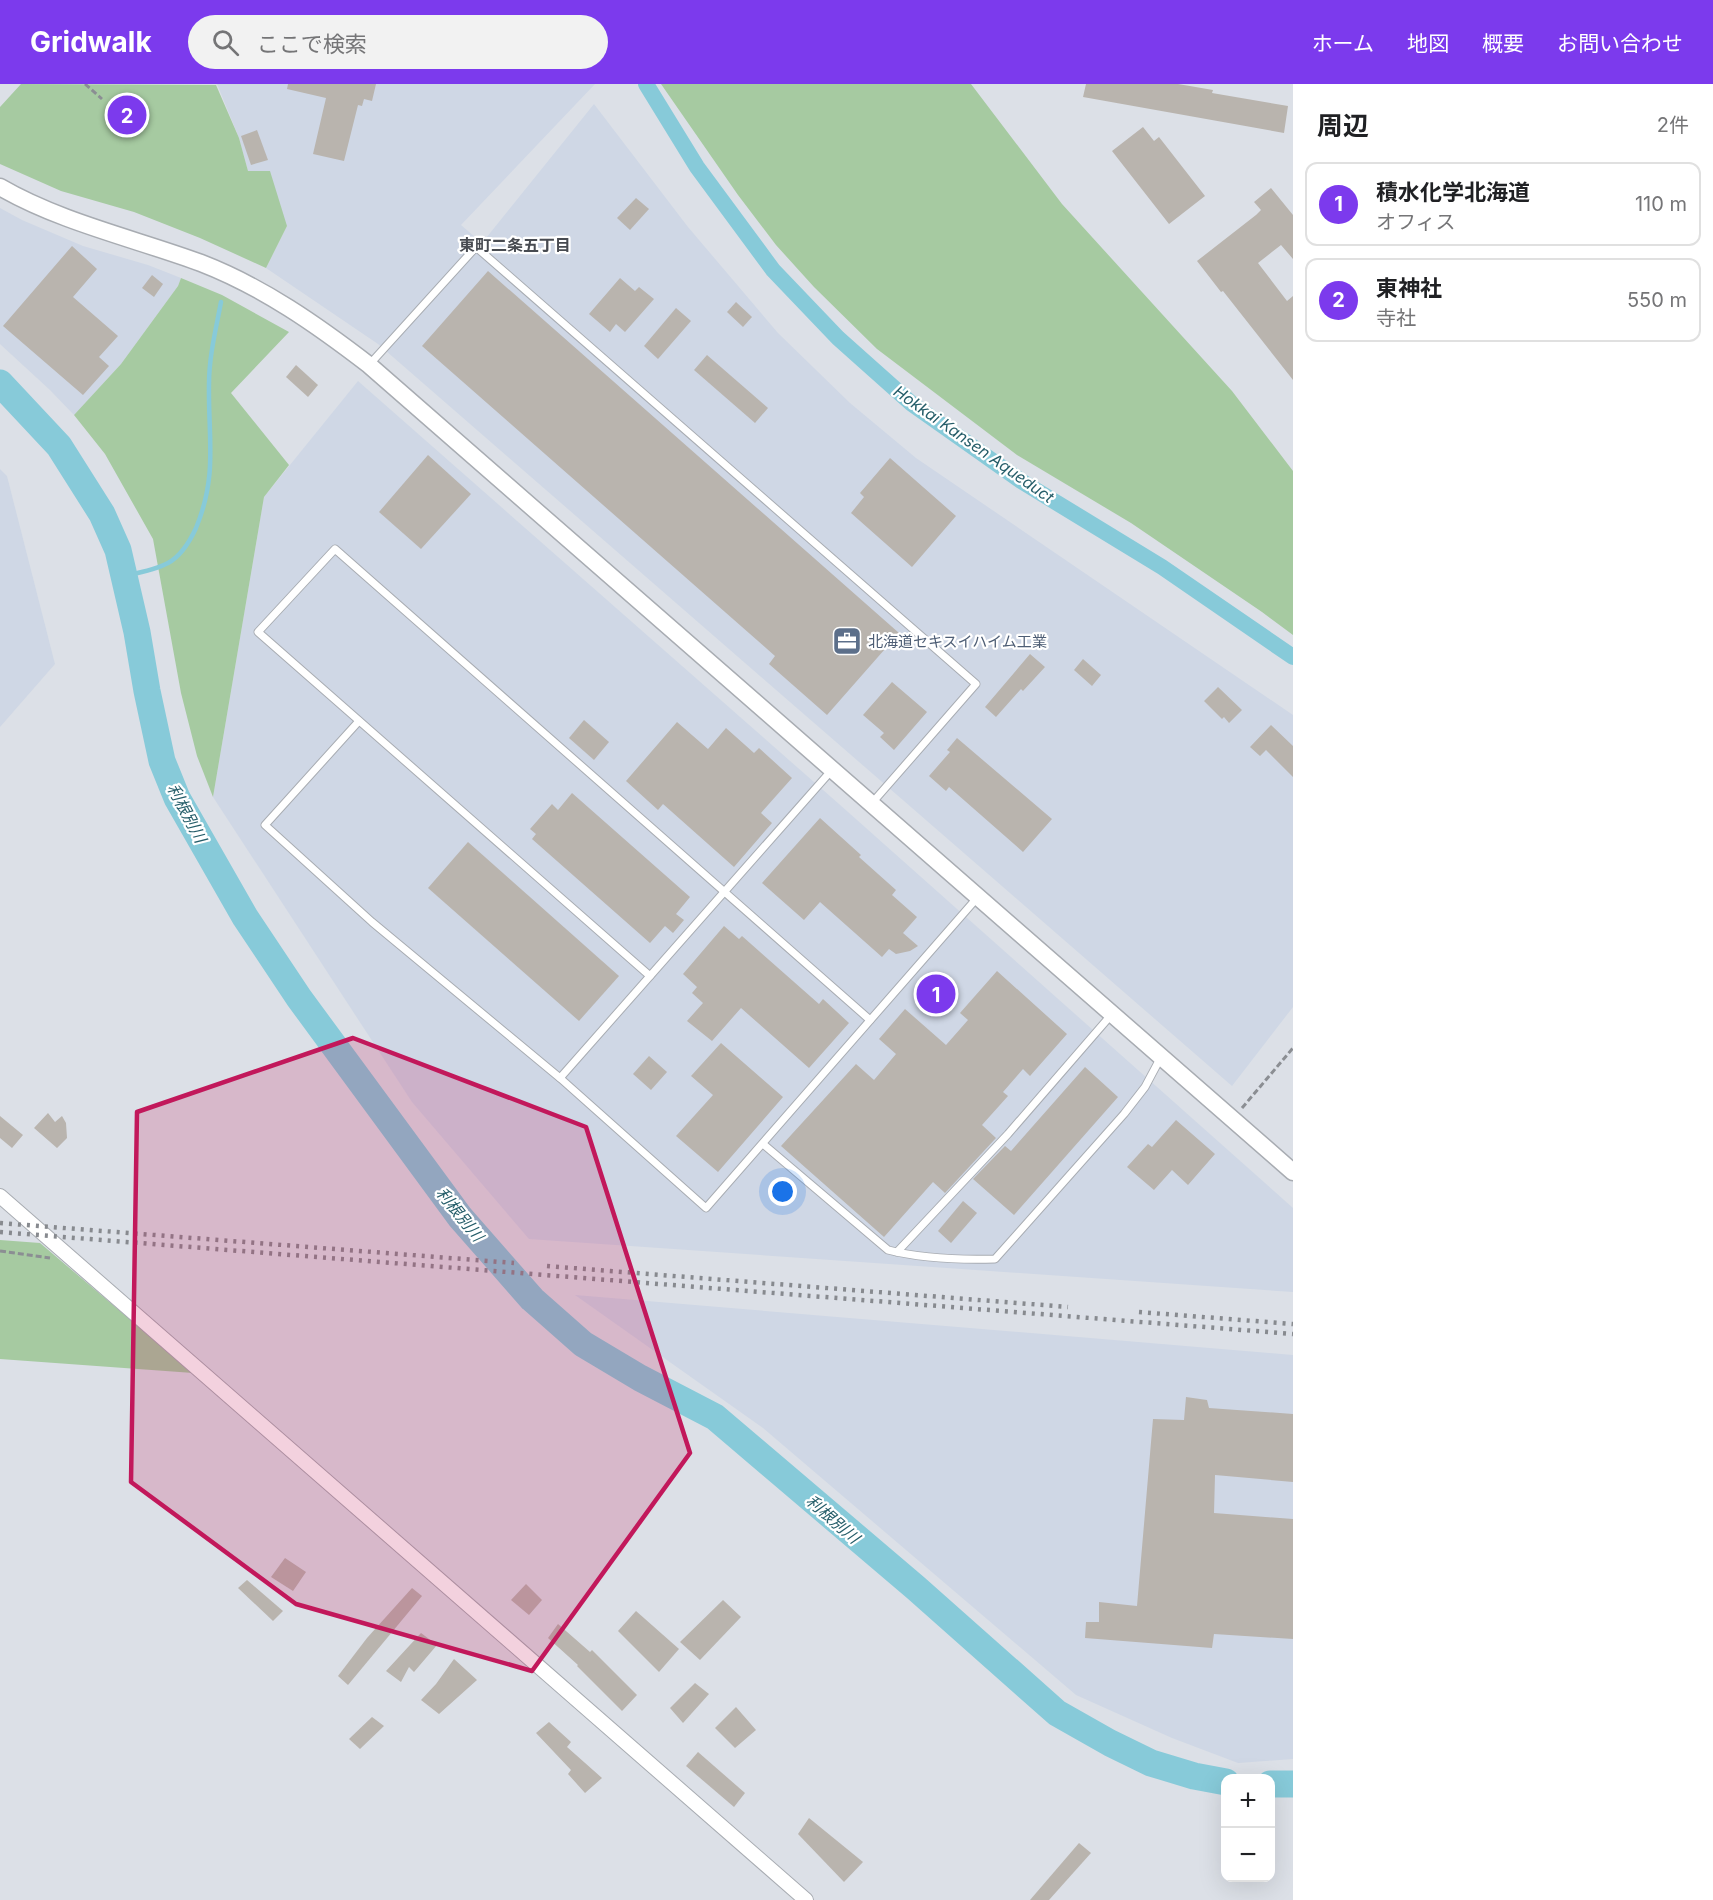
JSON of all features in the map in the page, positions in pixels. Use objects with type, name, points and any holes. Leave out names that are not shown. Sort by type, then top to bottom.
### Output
[{"type":"street","points":[[0,187],[46,209],[203,264],[243,282],[315,324],[369,365],[1293,1172]]},
{"type":"street","points":[[0,1196],[806,1900]]},
{"type":"lane","points":[[369,365],[476,247],[976,684],[872,803]]},
{"type":"lane","points":[[650,976],[258,632],[335,549],[870,1020]]},
{"type":"lane","points":[[359,721],[265,825],[372,921],[560,1078],[706,1208],[979,896]]},
{"type":"lane","points":[[560,1078],[833,769]]},
{"type":"lane","points":[[897,1252],[1008,1134],[1112,1013]]},
{"type":"lane","points":[[763,1144],[888,1250],[909,1256],[968,1260],[995,1259],[1124,1114],[1145,1087],[1161,1056]]},
{"type":"path","points":[[85,84],[102,99]]},
{"type":"path","points":[[1233,1119],[1293,1048]]},
{"type":"path","points":[[0,1251],[76,1262]]},
{"type":"highlighted area","points":[[353,1038],[586,1127],[690,1453],[532,1671],[296,1604],[131,1482],[137,1112]]},
{"type":"shaded area","points":[[217,84],[595,84],[461,225],[482,243],[594,104],[688,227],[778,333],[850,403],[916,458],[1293,715],[1293,1007],[1232,1086],[378,344],[266,268],[287,226],[248,171],[239,138]]},
{"type":"shaded area","points":[[0,208],[83,246],[148,265],[181,278],[178,286],[121,364],[74,415],[0,344]]},
{"type":"shaded area","points":[[358,381],[839,804],[1293,1208],[1293,1292],[529,1239],[412,1102],[213,797],[264,497]]},
{"type":"shaded area","points":[[0,469],[7,476],[55,664],[0,727]]},
{"type":"shaded area","points":[[575,1295],[1293,1355],[1293,1759],[1238,1763],[1172,1738],[1076,1695],[763,1428]]},
{"type":"green space","points":[[21,84],[216,85],[239,138],[248,171],[270,171],[287,226],[266,268],[200,238],[134,212],[61,191],[0,164],[0,107]]},
{"type":"green space","points":[[661,84],[971,84],[1062,204],[1232,391],[1293,471],[1293,635],[1131,523],[1017,455],[877,349],[814,287],[776,245],[738,195]]},
{"type":"green space","points":[[181,278],[222,295],[289,332],[231,393],[289,465],[264,497],[213,797],[197,756],[181,693],[153,539],[105,454],[74,415],[121,364],[178,286]]},
{"type":"green space","points":[[0,1240],[40,1243],[193,1373],[0,1359]]},
{"type":"building","points":[[288,84],[376,84],[372,101],[364,99],[362,106],[358,105],[344,161],[313,154],[326,98],[287,89]]},
{"type":"building","points":[[1086,84],[1178,84],[1213,90],[1212,93],[1288,106],[1284,133],[1083,97]]},
{"type":"building","points":[[1143,127],[1154,141],[1159,137],[1205,196],[1169,224],[1112,151]]},
{"type":"building","points":[[257,130],[268,160],[251,165],[241,136]]},
{"type":"building","points":[[1271,188],[1293,215],[1293,259],[1281,245],[1258,263],[1287,301],[1293,296],[1293,380],[1197,261],[1256,215],[1261,210],[1254,202]]},
{"type":"building","points":[[636,198],[649,209],[630,230],[617,218]]},
{"type":"building","points":[[72,246],[97,269],[73,297],[118,336],[99,357],[109,366],[83,395],[3,326]]},
{"type":"building","points":[[488,271],[899,633],[827,715],[769,664],[775,656],[422,346]]},
{"type":"building","points":[[152,275],[163,284],[154,297],[142,288]]},
{"type":"building","points":[[620,278],[635,291],[639,287],[654,299],[625,332],[616,324],[610,332],[589,314]]},
{"type":"building","points":[[736,302],[752,317],[743,327],[727,312]]},
{"type":"building","points":[[676,308],[691,321],[658,359],[644,346]]},
{"type":"building","points":[[707,355],[768,408],[755,423],[694,370]]},
{"type":"building","points":[[296,365],[318,385],[308,397],[286,377]]},
{"type":"building","points":[[428,455],[471,494],[421,549],[379,512]]},
{"type":"building","points":[[890,458],[956,516],[912,567],[851,513],[864,497],[860,493]]},
{"type":"building","points":[[1030,654],[1045,667],[996,717],[985,707]]},
{"type":"building","points":[[1083,659],[1101,675],[1092,686],[1074,670]]},
{"type":"building","points":[[892,682],[927,712],[894,750],[880,737],[884,733],[863,715]]},
{"type":"building","points":[[1218,687],[1242,710],[1229,723],[1204,701]]},
{"type":"building","points":[[584,720],[609,742],[594,760],[569,738]]},
{"type":"building","points":[[677,722],[708,749],[726,728],[754,753],[759,748],[792,778],[761,813],[772,823],[734,867],[663,804],[658,810],[626,781]]},
{"type":"building","points":[[1271,725],[1293,746],[1293,777],[1266,750],[1260,756],[1250,747]]},
{"type":"building","points":[[957,738],[1052,819],[1023,852],[949,787],[946,791],[929,776],[950,752],[947,750]]},
{"type":"building","points":[[572,793],[690,897],[676,914],[684,920],[673,933],[665,926],[650,943],[532,839],[536,834],[530,829],[552,804],[558,810]]},
{"type":"building","points":[[820,818],[896,890],[892,895],[917,917],[903,933],[918,946],[910,951],[896,954],[889,949],[882,957],[820,902],[804,920],[762,883]]},
{"type":"building","points":[[468,842],[619,976],[579,1021],[428,888]]},
{"type":"building","points":[[724,926],[739,939],[742,936],[819,1004],[823,999],[849,1023],[809,1068],[741,1008],[712,1041],[687,1021],[703,1003],[692,993],[697,987],[683,974]]},
{"type":"building","points":[[997,971],[1067,1034],[1030,1076],[1023,1069],[1003,1092],[1008,1096],[982,1125],[996,1138],[945,1193],[933,1182],[884,1237],[781,1146],[856,1064],[874,1080],[896,1054],[879,1039],[905,1009],[946,1045],[968,1020],[960,1013]]},
{"type":"building","points":[[721,1043],[783,1097],[718,1172],[676,1136],[713,1095],[691,1076]]},
{"type":"building","points":[[649,1056],[667,1072],[651,1090],[633,1074]]},
{"type":"building","points":[[1085,1067],[1118,1097],[1014,1215],[973,1179],[1005,1146],[1011,1151]]},
{"type":"building","points":[[48,1113],[55,1122],[62,1116],[66,1123],[67,1138],[57,1148],[34,1128]]},
{"type":"building","points":[[0,1116],[23,1135],[12,1148],[0,1138]]},
{"type":"building","points":[[1176,1120],[1215,1154],[1188,1185],[1172,1170],[1154,1190],[1127,1167],[1148,1144],[1152,1147]]},
{"type":"building","points":[[963,1201],[977,1213],[951,1243],[938,1231]]},
{"type":"building","points":[[1186,1397],[1207,1400],[1209,1408],[1293,1414],[1293,1482],[1215,1475],[1214,1513],[1293,1519],[1293,1639],[1214,1634],[1212,1648],[1085,1638],[1086,1622],[1099,1622],[1099,1602],[1137,1606],[1153,1419],[1184,1420]]},
{"type":"building","points":[[285,1558],[306,1572],[293,1591],[271,1577]]},
{"type":"building","points":[[247,1580],[283,1611],[273,1621],[238,1588]]},
{"type":"building","points":[[526,1584],[542,1600],[529,1615],[511,1600]]},
{"type":"building","points":[[412,1588],[422,1596],[348,1685],[338,1676],[367,1638]]},
{"type":"building","points":[[723,1600],[741,1617],[700,1660],[680,1642]]},
{"type":"building","points":[[636,1611],[679,1649],[659,1672],[618,1631]]},
{"type":"building","points":[[558,1624],[590,1652],[592,1650],[637,1695],[622,1711],[578,1665],[548,1638]]},
{"type":"building","points":[[421,1633],[437,1645],[414,1672],[409,1667],[401,1682],[386,1671]]},
{"type":"building","points":[[454,1659],[477,1680],[439,1714],[421,1700]]},
{"type":"building","points":[[695,1683],[709,1694],[683,1723],[670,1708]]},
{"type":"building","points":[[736,1707],[756,1730],[735,1748],[715,1728]]},
{"type":"building","points":[[372,1717],[384,1726],[360,1749],[349,1739]]},
{"type":"building","points":[[549,1722],[571,1742],[567,1747],[602,1778],[585,1793],[568,1774],[571,1770],[536,1733]]},
{"type":"building","points":[[698,1752],[745,1793],[734,1807],[686,1766]]},
{"type":"building","points":[[809,1818],[863,1862],[844,1882],[798,1834]]},
{"type":"building","points":[[1079,1843],[1091,1853],[1049,1900],[1030,1900]]},
{"type":"waterway","name":"Hokkai Kansen Aqueduct","points":[[646,84],[697,167],[773,270],[838,338],[912,404],[1021,481],[1162,567],[1293,657]]},
{"type":"waterway","points":[[124,576],[158,568],[177,556],[191,538],[203,509],[210,473],[210,363],[221,302]]},
{"type":"waterway","name":"利根別川","points":[[0,383],[59,446],[102,514],[118,550],[137,632],[162,761],[177,798],[245,917],[299,998],[460,1217],[532,1299],[583,1344],[640,1378],[715,1417],[916,1588],[1057,1713],[1151,1763],[1194,1776],[1221,1781]]},
{"type":"waterway","name":"利根別川","points":[[1275,1784],[1293,1784]]},
{"type":"railway","points":[[0,1223],[514,1263]]},
{"type":"railway","points":[[0,1232],[1293,1334]]},
{"type":"railway","points":[[547,1266],[1068,1307]]},
{"type":"railway","points":[[1139,1312],[1293,1324]]},
{"type":"place","name":"東神社","points":[[127,115]]},
{"type":"place","name":"北海道セキスイハイム工業","points":[[847,641]]},
{"type":"place","name":"積水化学北海道","points":[[936,994]]},
{"type":"district","name":"東町二条五丁目","points":[[515,245]]}]
